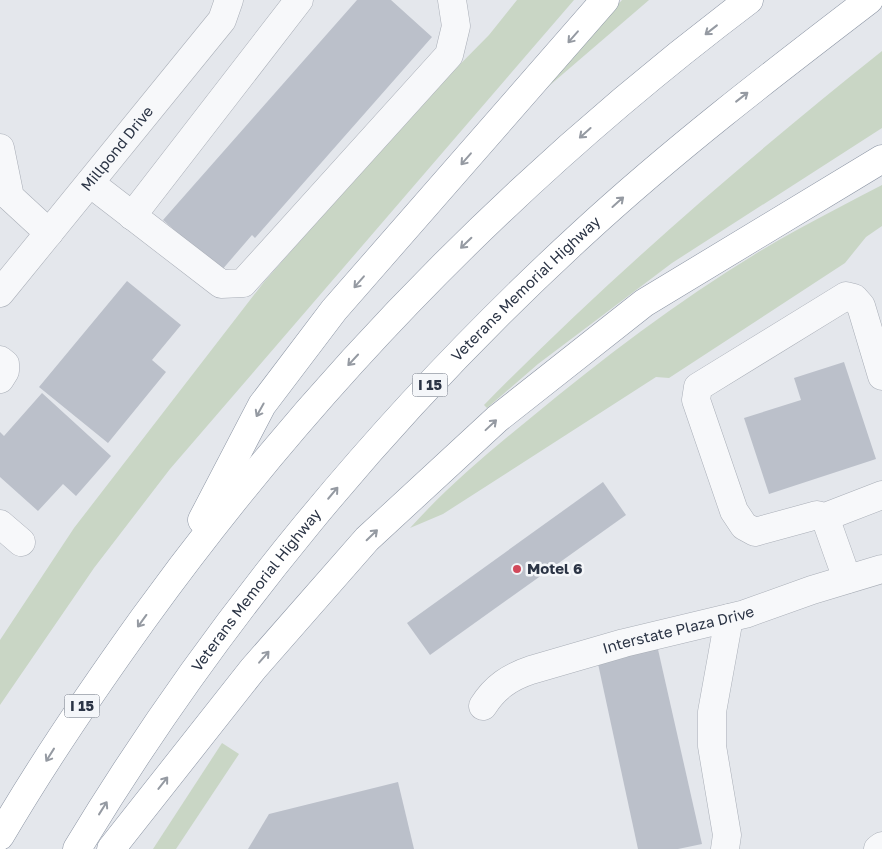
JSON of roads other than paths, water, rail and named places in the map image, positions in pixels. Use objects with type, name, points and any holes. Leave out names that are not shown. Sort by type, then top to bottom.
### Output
[{"type":"highway","points":[[171,581],[262,405],[334,310],[605,0]]},
{"type":"highway","name":"I 15","points":[[0,836],[67,728],[171,581],[296,423],[424,285],[518,193],[596,123],[749,0]]},
{"type":"highway","name":"Veterans Memorial Highway","points":[[77,849],[161,719],[245,603],[332,494],[429,386],[531,282],[636,186],[722,113],[869,0]]},
{"type":"highway","points":[[111,849],[253,669],[367,539],[498,419],[644,303],[882,159]]},
{"type":"street","name":"Millpond Drive","points":[[0,293],[222,20],[229,0]]},
{"type":"street","points":[[132,216],[299,0]]},
{"type":"street","points":[[90,183],[221,284],[244,283],[448,55],[456,26],[452,0]]},
{"type":"street","points":[[0,148],[4,196],[49,233]]},
{"type":"street","points":[[882,376],[861,306],[854,298],[846,296],[698,387],[696,400],[734,511],[744,526],[755,532],[817,515],[825,517],[882,494]]},
{"type":"street","points":[[0,360],[5,364],[5,371],[0,379]]},
{"type":"street","points":[[825,517],[847,579]]},
{"type":"street","points":[[0,524],[21,542]]},
{"type":"street","name":"Interstate Plaza Drive","points":[[483,706],[491,693],[517,675],[624,643],[729,618],[882,569]]},
{"type":"street","points":[[725,849],[727,835],[712,746],[712,712],[729,618]]},
{"type":"street","points":[[878,849],[882,846]]},
{"type":"place","name":"Motel 6","points":[[517,569]]}]
